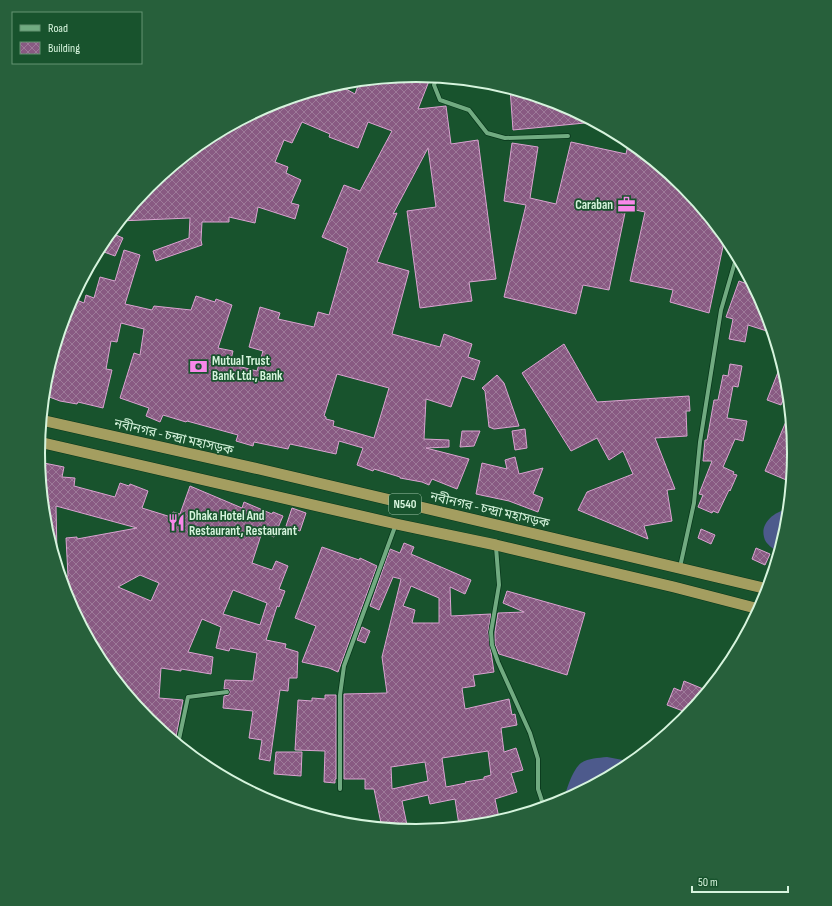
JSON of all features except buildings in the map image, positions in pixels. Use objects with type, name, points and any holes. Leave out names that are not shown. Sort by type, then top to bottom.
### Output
[{"type":"highway","name":"নবীনগর - চন্দ্রা মহাসড়ক","points":[[47,421],[267,471],[762,587]]},
{"type":"highway","name":"N540","points":[[45,443],[674,586],[720,600],[753,608]]},
{"type":"street","points":[[435,83],[434,85],[440,100],[469,110],[487,133],[505,138],[568,136]]},
{"type":"street","points":[[680,568],[694,502],[700,442],[721,310],[734,263]]},
{"type":"street","points":[[340,789],[340,695],[344,666],[396,524]]},
{"type":"street","points":[[496,545],[499,584],[491,632],[492,645],[498,662],[530,733],[538,759],[538,789],[542,802]]},
{"type":"street","points":[[179,738],[188,697],[227,692]]},
{"type":"water","points":[[782,510],[774,549],[766,542],[763,532],[764,527],[770,518]]},
{"type":"water","points":[[607,757],[623,760],[580,786],[566,793],[570,780],[578,766],[587,760]]},
{"type":"place","name":"Caraban","points":[[626,204]]},
{"type":"place","name":"Mutual Trust Bank Ltd., Bank","points":[[199,367]]},
{"type":"place","name":"Dhaka Hotel And Restaurant, Restaurant","points":[[176,522]]}]
